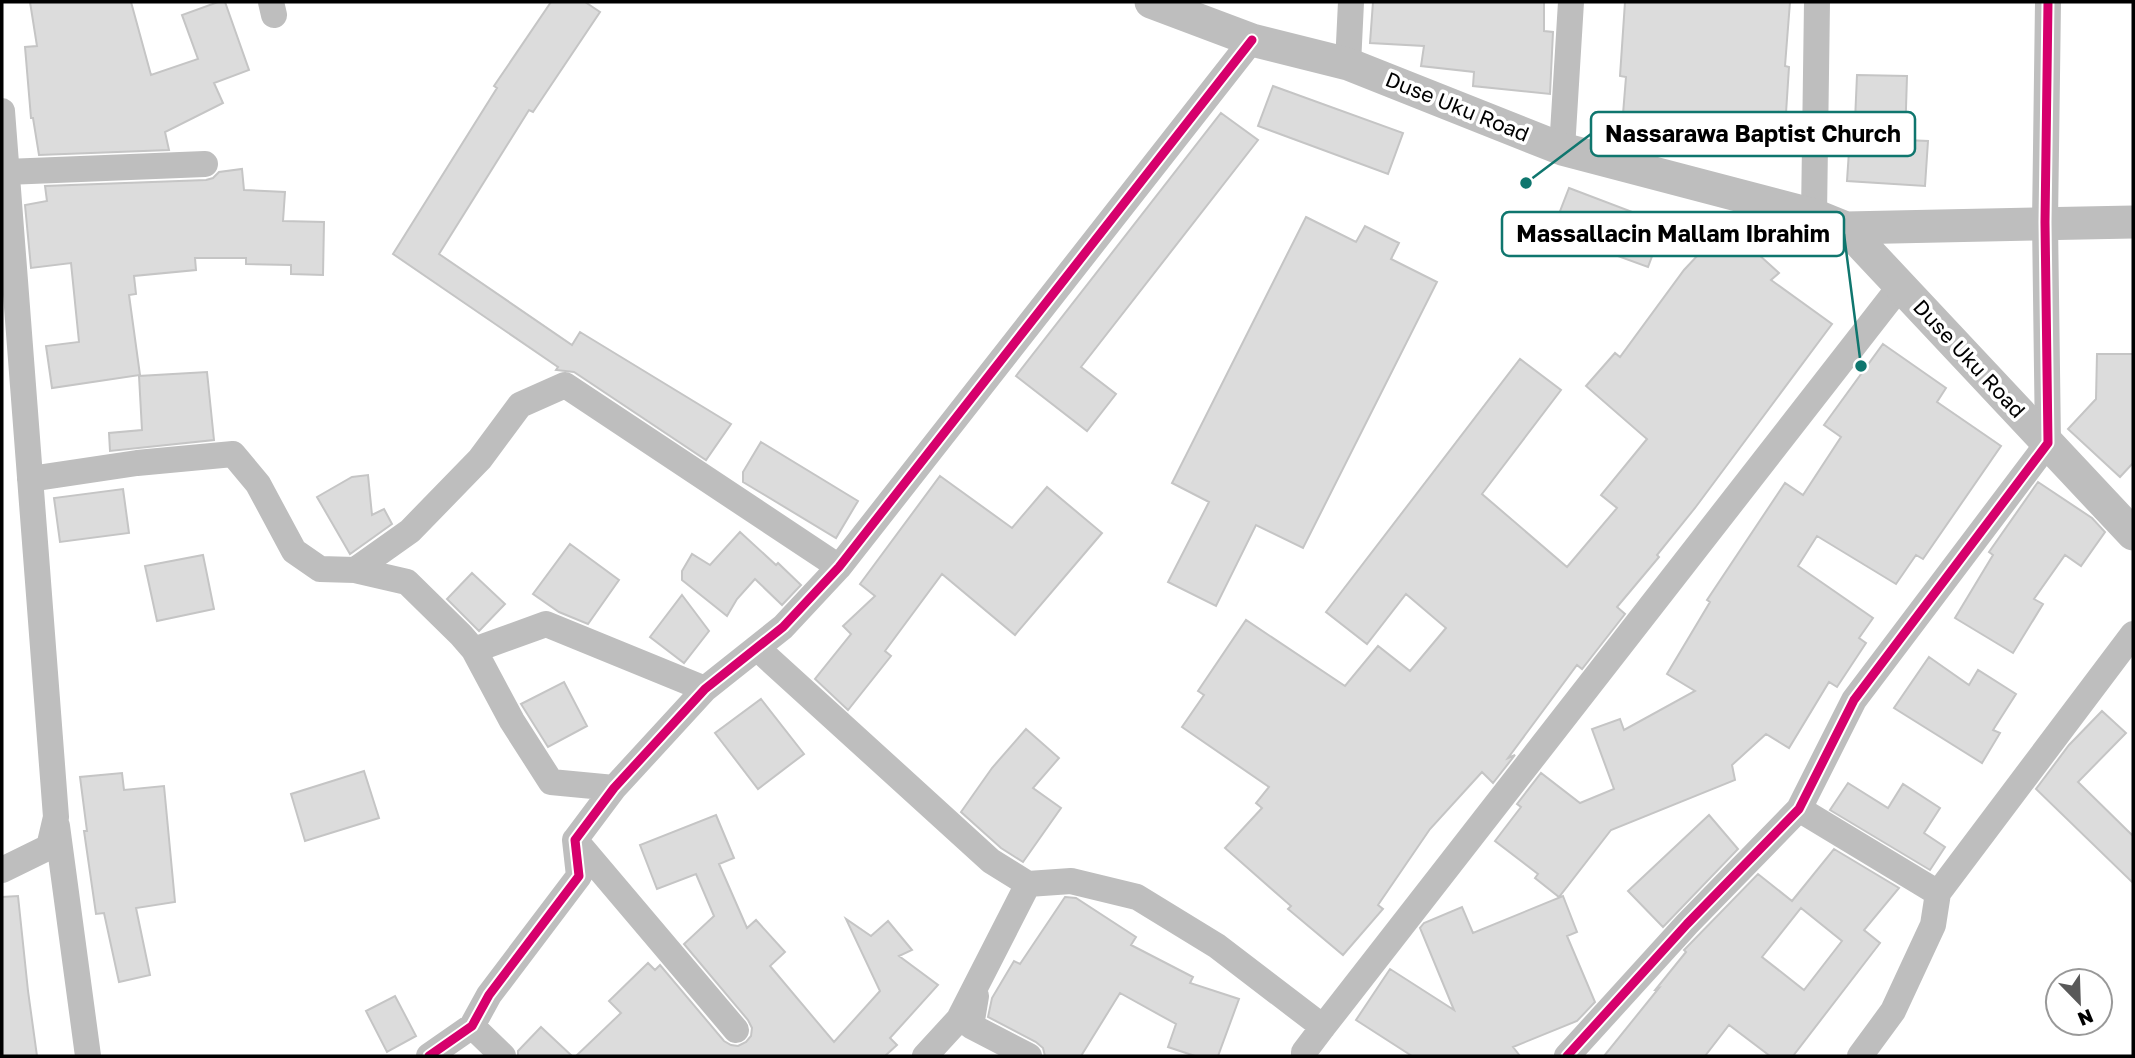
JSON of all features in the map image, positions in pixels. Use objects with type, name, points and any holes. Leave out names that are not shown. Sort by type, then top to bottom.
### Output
[{"type":"street","name":"Duse Uku Road","points":[[1150,2],[1252,40],[1348,64],[1562,149],[1814,215],[1846,228],[2133,534]]},
{"type":"street","points":[[1348,64],[1351,2]]},
{"type":"street","points":[[1562,149],[1571,2]]},
{"type":"street","points":[[1814,215],[1816,2]]},
{"type":"street","points":[[1567,1056],[1687,924],[1799,808],[1854,700],[2048,443],[2045,222],[2048,2]]},
{"type":"street","points":[[429,1056],[472,1026],[489,995],[579,876],[575,840],[614,788],[705,689],[783,627],[839,567],[1252,40]]},
{"type":"street","points":[[2,111],[5,185],[56,817],[88,1056]]},
{"type":"street","points":[[5,185],[205,164]]},
{"type":"street","points":[[1846,228],[2133,222]]},
{"type":"street","points":[[1304,1056],[1304,1052],[1323,1027],[1900,285]]},
{"type":"street","points":[[355,570],[410,531],[480,459],[520,405],[565,386],[839,567]]},
{"type":"street","points":[[30,479],[137,463],[233,454],[258,484],[293,551],[320,569],[355,570],[407,582],[461,635],[474,650],[512,721],[551,782],[614,788]]},
{"type":"street","points":[[474,650],[546,624],[705,689]]},
{"type":"street","points":[[1860,1056],[1893,1011],[1933,925],[1938,893],[2133,634]]},
{"type":"street","points":[[757,648],[990,861],[1028,884],[1071,881],[1137,897],[1217,946],[1323,1027]]},
{"type":"street","points":[[1799,808],[1938,893]]},
{"type":"street","points":[[2,870],[49,847],[56,817]]},
{"type":"street","points":[[575,840],[736,1030]]},
{"type":"street","points":[[925,1056],[959,1019],[1028,884]]},
{"type":"street","points":[[978,982],[971,1026],[1029,1056]]},
{"type":"street","points":[[472,1026],[503,1056]]},
{"type":"building","points":[[30,2],[131,2],[151,75],[198,59],[182,15],[225,2],[249,70],[214,83],[223,103],[165,132],[169,150],[39,155],[31,118],[25,47],[37,46]]},
{"type":"building","points":[[551,2],[585,2],[600,12],[533,112],[529,110],[439,254],[572,345],[580,332],[731,424],[706,460],[574,372],[556,370],[558,367],[393,254],[497,88],[494,86]]},
{"type":"building","points":[[1373,2],[1544,2],[1544,31],[1553,32],[1550,94],[1473,86],[1474,72],[1421,66],[1424,46],[1370,43]]},
{"type":"building","points":[[1625,2],[1790,2],[1785,66],[1789,67],[1786,113],[1779,112],[1776,155],[1708,150],[1710,119],[1623,114],[1626,77],[1620,76]]},
{"type":"building","points":[[1857,75],[1907,76],[1905,140],[1928,141],[1925,186],[1847,181],[1851,121],[1855,121]]},
{"type":"building","points":[[1273,86],[1403,133],[1388,174],[1258,126]]},
{"type":"building","points":[[1221,113],[1258,140],[1081,367],[1116,394],[1087,431],[1016,376]]},
{"type":"building","points":[[242,169],[244,190],[285,192],[283,221],[324,222],[323,275],[291,274],[291,265],[246,264],[246,258],[195,258],[196,270],[134,276],[136,294],[129,295],[140,375],[52,388],[46,346],[79,342],[71,263],[31,268],[25,205],[47,201],[45,186],[206,180],[219,172]]},
{"type":"building","points":[[1569,188],[1664,224],[1648,267],[1552,232]]},
{"type":"building","points":[[1306,217],[1356,242],[1365,226],[1399,243],[1391,259],[1437,282],[1303,548],[1256,525],[1216,606],[1168,582],[1209,502],[1172,483]]},
{"type":"building","points":[[1726,225],[1779,273],[1771,280],[1832,324],[1657,555],[1659,557],[1617,607],[1625,614],[1582,669],[1577,665],[1508,758],[1515,755],[1493,783],[1482,772],[1430,829],[1378,905],[1383,909],[1343,955],[1288,909],[1291,906],[1225,848],[1262,808],[1256,803],[1269,787],[1182,727],[1204,695],[1198,691],[1246,620],[1345,686],[1378,646],[1410,671],[1446,628],[1406,594],[1367,644],[1326,612],[1520,359],[1561,390],[1482,494],[1567,567],[1617,508],[1601,495],[1647,439],[1586,386],[1615,353],[1620,357],[1684,270]]},
{"type":"building","points":[[1883,344],[1946,388],[1937,402],[2001,446],[1923,559],[1916,555],[1896,584],[1817,536],[1798,566],[1873,618],[1859,638],[1866,643],[1837,687],[1829,682],[1789,748],[1766,734],[1732,765],[1735,780],[1611,830],[1559,897],[1535,878],[1538,874],[1495,841],[1521,807],[1517,804],[1541,773],[1580,803],[1614,789],[1592,729],[1620,719],[1624,730],[1695,691],[1667,674],[1710,602],[1707,600],[1785,483],[1803,495],[1841,437],[1824,425]]},
{"type":"building","points":[[2097,354],[2133,354],[2133,463],[2120,477],[2068,429],[2096,399]]},
{"type":"building","points":[[207,372],[214,440],[110,451],[109,433],[142,430],[139,376]]},
{"type":"building","points":[[761,442],[858,501],[836,538],[743,482],[743,472]]},
{"type":"building","points":[[368,475],[372,515],[384,509],[392,524],[350,554],[317,497],[352,477]]},
{"type":"building","points":[[940,476],[1012,528],[1047,487],[1102,533],[1015,635],[942,574],[885,651],[891,656],[848,710],[815,679],[851,634],[843,626],[875,596],[860,584]]},
{"type":"building","points":[[2038,482],[2092,518],[2105,532],[2081,566],[2065,555],[2034,599],[2043,604],[2013,653],[1955,618],[1993,555],[1989,552]]},
{"type":"building","points":[[123,489],[129,533],[60,542],[54,498]]},
{"type":"building","points":[[740,532],[801,585],[782,605],[755,579],[737,599],[727,616],[682,580],[682,571],[692,554],[710,565]]},
{"type":"building","points":[[570,544],[619,580],[588,624],[559,612],[533,594]]},
{"type":"building","points":[[203,555],[214,609],[157,621],[145,566]]},
{"type":"building","points":[[472,573],[505,604],[479,631],[447,599]]},
{"type":"building","points":[[682,595],[709,631],[684,663],[650,637]]},
{"type":"building","points":[[1929,657],[1969,685],[1978,670],[2016,694],[1993,730],[2000,733],[1982,763],[1894,708]]},
{"type":"building","points":[[564,682],[587,726],[548,747],[521,704]]},
{"type":"building","points":[[761,699],[804,754],[758,789],[715,733]]},
{"type":"building","points":[[2102,711],[2126,733],[2078,782],[2133,836],[2133,883],[2036,789],[2069,745]]},
{"type":"building","points":[[1026,729],[1059,758],[1033,788],[1061,808],[1023,862],[1001,848],[961,812],[992,768]]},
{"type":"building","points":[[364,771],[379,818],[305,841],[291,794]]},
{"type":"building","points":[[122,773],[124,790],[164,786],[175,902],[136,908],[150,975],[119,982],[104,913],[96,914],[84,831],[87,831],[80,777]]},
{"type":"building","points":[[1848,783],[1888,808],[1903,784],[1940,808],[1924,833],[1945,847],[1930,870],[1830,810]]},
{"type":"building","points":[[716,815],[734,858],[719,864],[747,928],[756,920],[785,952],[770,966],[834,1042],[880,991],[846,919],[871,936],[888,921],[912,950],[899,956],[938,985],[890,1038],[897,1045],[885,1056],[576,1056],[621,1013],[609,1001],[648,963],[655,970],[660,965],[724,1041],[738,1046],[751,1036],[752,1028],[748,1020],[684,944],[714,916],[696,874],[657,889],[640,845]]},
{"type":"building","points":[[1709,815],[1738,849],[1663,927],[1628,891]]},
{"type":"building","points":[[1834,849],[1899,888],[1864,930],[1880,943],[1793,1056],[1770,1056],[1729,1025],[1705,1056],[1604,1056],[1659,988],[1656,989],[1686,952],[1684,950],[1758,874],[1792,901]],"holes":[[[1801,908],[1842,941],[1804,990],[1762,957]]]},
{"type":"building","points":[[18,896],[37,1056],[2,1056],[2,897]]},
{"type":"building","points":[[1563,896],[1577,932],[1567,936],[1595,1002],[1577,1021],[1513,1047],[1520,1056],[1412,1056],[1356,1020],[1390,969],[1454,1010],[1420,928],[1424,923],[1462,907],[1473,933]]},
{"type":"building","points":[[1065,897],[1076,898],[1136,937],[1131,945],[1193,977],[1190,983],[1239,999],[1218,1056],[1195,1056],[1168,1047],[1176,1024],[1120,993],[1081,1056],[1045,1056],[1043,1048],[1036,1042],[988,1017],[992,998],[1014,961],[1020,964]]},
{"type":"building","points":[[395,996],[416,1036],[387,1052],[366,1011]]},
{"type":"building","points":[[541,1027],[572,1056],[518,1056],[518,1051]]},
{"type":"cycle path","points":[[1567,1056],[1687,924],[1799,809],[1854,700],[2048,443],[2045,222],[2048,2]]},
{"type":"cycle path","points":[[429,1056],[472,1026],[489,995],[579,876],[575,840],[614,788],[705,689],[783,627],[839,567],[1252,40]]},
{"type":"place","name":"Nassarawa Baptist Church","points":[[1526,183]]},
{"type":"place","name":"Massallacin Mallam Ibrahim","points":[[1861,366]]}]
